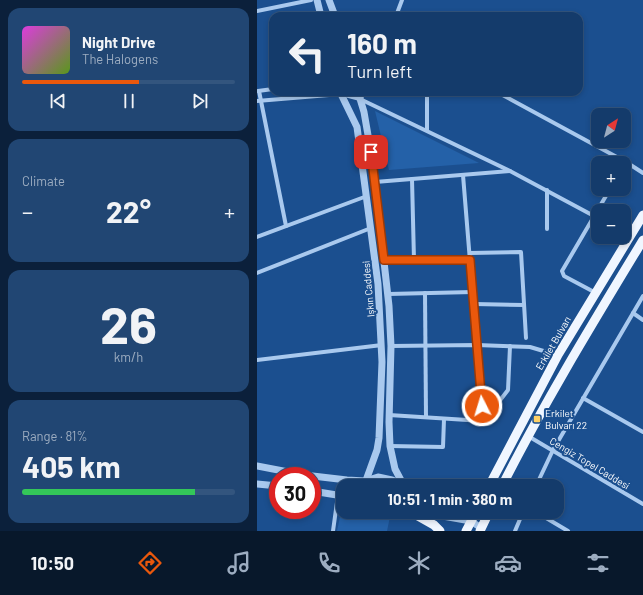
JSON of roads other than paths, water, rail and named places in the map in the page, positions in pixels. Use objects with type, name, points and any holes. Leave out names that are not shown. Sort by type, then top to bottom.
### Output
[{"type":"main road","name":"Erkilet Bulvarı","points":[[491,479],[558,355],[643,214]]},
{"type":"main road","points":[[506,479],[528,435],[570,360],[643,240]]},
{"type":"main road","points":[[423,519],[434,525],[440,531]]},
{"type":"main road","points":[[466,531],[472,519]]},
{"type":"main road","points":[[481,530],[486,519]]},
{"type":"street","points":[[257,11],[311,0]]},
{"type":"street","points":[[317,0],[320,12]]},
{"type":"street","points":[[329,0],[334,12]]},
{"type":"street","points":[[397,12],[401,0]]},
{"type":"street","points":[[269,90],[258,91],[259,101],[285,226]]},
{"type":"street","points":[[259,101],[310,96]]},
{"type":"street","name":"Işkın Caddesi","points":[[342,96],[357,127],[378,284],[381,345],[379,438],[377,450],[366,479]]},
{"type":"street","name":"Işkın Caddesi","points":[[359,96],[367,128],[375,182],[388,294],[391,346],[389,415],[390,446],[395,469],[400,479]]},
{"type":"street","points":[[361,96],[547,190],[591,214]]},
{"type":"street","points":[[427,96],[427,130]]},
{"type":"street","points":[[504,96],[611,156]]},
{"type":"street","points":[[631,167],[643,173]]},
{"type":"street","points":[[375,182],[510,171]]},
{"type":"street","points":[[463,174],[483,421]]},
{"type":"street","points":[[412,179],[414,260]]},
{"type":"street","points":[[547,190],[547,229]]},
{"type":"street","points":[[257,238],[285,226],[367,196]]},
{"type":"street","points":[[591,221],[562,271],[564,276],[596,293]]},
{"type":"street","points":[[257,273],[371,228]]},
{"type":"street","points":[[470,253],[521,252],[526,338]]},
{"type":"street","points":[[384,260],[470,260]]},
{"type":"street","points":[[388,294],[473,292]]},
{"type":"street","points":[[425,293],[426,418]]},
{"type":"street","points":[[539,479],[553,450],[643,296]]},
{"type":"street","points":[[474,304],[524,305]]},
{"type":"street","points":[[633,314],[643,320]]},
{"type":"street","points":[[257,360],[381,345]]},
{"type":"street","points":[[391,346],[530,346],[558,355]]},
{"type":"street","points":[[483,421],[508,390],[511,346]]},
{"type":"street","points":[[583,398],[643,432]]},
{"type":"street","points":[[389,415],[483,421]]},
{"type":"street","points":[[390,446],[443,447],[443,418]]},
{"type":"street","name":"Cengiz Topel Caddesi","points":[[528,435],[643,504]]},
{"type":"street","points":[[257,466],[336,479]]},
{"type":"street","points":[[373,479],[378,477],[387,479]]},
{"type":"street","points":[[257,484],[269,485]]},
{"type":"street","points":[[321,492],[336,494]]},
{"type":"street","points":[[333,531],[336,518]]},
{"type":"street","points":[[476,519],[481,530]]},
{"type":"street","points":[[515,531],[520,519]]},
{"type":"street","points":[[548,519],[568,531]]},
{"type":"place","name":"Erkilet Bulvarı 22","points":[[537,419]]}]
